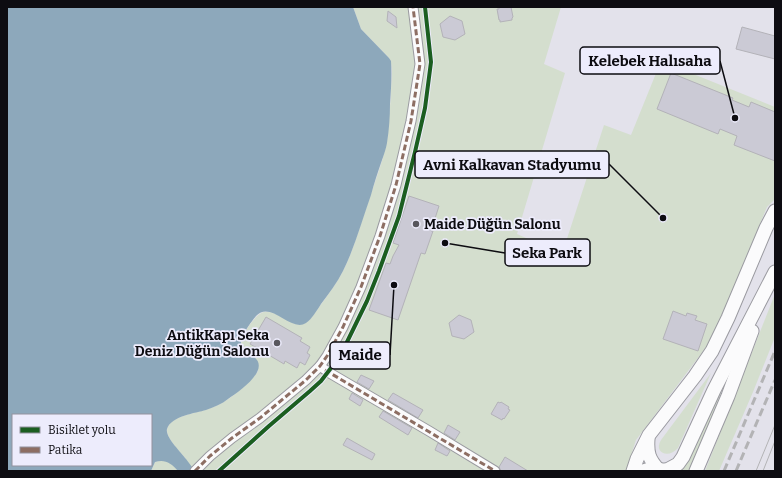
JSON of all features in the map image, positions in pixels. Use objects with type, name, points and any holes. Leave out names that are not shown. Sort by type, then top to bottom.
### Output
[{"type":"main road","points":[[633,471],[637,459],[649,435],[695,376],[712,351],[728,318],[766,228],[775,211]]},
{"type":"main road","points":[[643,471],[650,469],[663,470],[678,464],[683,457],[714,390],[775,272]]},
{"type":"main road","points":[[696,471],[728,396],[775,272]]},
{"type":"main road","points":[[649,435],[647,448],[649,455],[652,462],[663,470]]},
{"type":"street","points":[[197,469],[232,438],[260,418],[306,380],[320,366],[338,337],[361,287],[378,241],[396,185],[411,121],[420,64],[413,7]]},
{"type":"street","points":[[320,366],[495,471]]},
{"type":"green space","points":[[353,7],[561,7],[544,64],[565,73],[517,234],[562,254],[604,125],[631,135],[661,61],[775,107],[775,199],[767,207],[726,306],[707,346],[636,440],[626,471],[151,471],[155,462],[164,461],[172,464],[186,459],[169,438],[167,431],[168,426],[172,422],[182,416],[205,410],[222,403],[242,389],[258,371],[254,357],[244,351],[241,345],[243,336],[257,316],[264,312],[270,312],[294,323],[305,323],[311,318],[325,299],[347,263],[378,174],[387,142],[392,74],[391,62],[389,58],[361,29]]},
{"type":"green space","points":[[775,294],[775,337],[719,471],[705,471]]},
{"type":"green space","points":[[711,373],[678,448],[667,454],[663,453],[659,448],[661,440]]},
{"type":"green space","points":[[723,382],[725,383],[690,471],[679,471],[687,463]]},
{"type":"water","points":[[7,7],[353,7],[361,29],[391,61],[391,88],[390,119],[386,149],[355,243],[347,262],[338,280],[306,323],[300,325],[294,324],[268,312],[262,312],[251,322],[242,338],[241,345],[246,352],[254,357],[258,362],[259,368],[256,374],[245,386],[221,404],[178,418],[169,425],[167,429],[168,436],[195,471],[178,471],[170,464],[162,461],[155,462],[151,471],[7,471]]},
{"type":"building","points":[[499,7],[511,7],[513,17],[512,20],[500,22],[497,9],[499,9]]},
{"type":"building","points":[[388,11],[396,17],[397,28],[387,21]]},
{"type":"building","points":[[450,16],[462,21],[465,34],[455,40],[443,37],[440,24]]},
{"type":"building","points":[[742,27],[775,36],[775,59],[736,49]]},
{"type":"building","points":[[671,73],[733,98],[732,100],[749,107],[751,102],[775,112],[775,161],[734,145],[737,136],[720,129],[718,134],[657,109]]},
{"type":"building","points":[[409,196],[439,206],[431,231],[433,231],[425,254],[421,253],[398,320],[369,310],[386,263],[390,264],[399,245],[393,243]]},
{"type":"building","points":[[673,311],[686,316],[687,313],[697,316],[695,320],[707,324],[698,351],[663,339]]},
{"type":"building","points":[[459,315],[471,320],[474,332],[464,339],[452,336],[449,323]]},
{"type":"building","name":"AntikKapı Seka Deniz Düğün Salonu","points":[[266,317],[302,338],[300,341],[310,347],[307,353],[310,355],[305,365],[300,362],[297,368],[285,361],[284,364],[250,344]]},
{"type":"building","points":[[361,375],[374,381],[369,389],[357,382]]},
{"type":"building","points":[[352,393],[363,400],[360,406],[349,399]]},
{"type":"building","points":[[393,393],[423,410],[418,418],[388,400]]},
{"type":"building","points":[[498,402],[501,402],[509,407],[508,409],[510,410],[502,420],[491,414]]},
{"type":"building","points":[[383,411],[412,428],[408,435],[379,417]]},
{"type":"building","points":[[448,425],[460,432],[455,440],[444,433]]},
{"type":"building","points":[[347,438],[375,454],[372,460],[343,445]]},
{"type":"building","points":[[438,443],[450,451],[447,456],[435,450]]},
{"type":"building","points":[[505,457],[528,471],[501,471],[499,467]]},
{"type":"tram line","points":[[756,471],[775,425]]},
{"type":"tram line","points":[[763,471],[775,441]]},
{"type":"railway","points":[[724,471],[775,351]]},
{"type":"railway","points":[[736,471],[775,380]]},
{"type":"marked path","points":[[195,471],[210,456],[260,418],[306,380],[320,366],[327,356],[343,327],[361,287],[380,236],[396,185],[411,121],[420,64],[413,7]]},
{"type":"marked path","points":[[325,370],[495,471]]},
{"type":"cycle path","points":[[219,471],[321,381],[346,344],[367,301],[399,216],[425,108],[431,62],[425,7]]},
{"type":"place","name":"Kelebek Halısaha","points":[[735,118]]},
{"type":"place","name":"Avni Kalkavan Stadyumu","points":[[663,218]]},
{"type":"place","name":"Maide Düğün Salonu","points":[[416,224]]},
{"type":"place","name":"Seka Park","points":[[445,243]]},
{"type":"place","name":"Maide","points":[[394,285]]},
{"type":"place","name":"AntikKapı Seka Deniz Düğün Salonu","points":[[277,343]]}]
